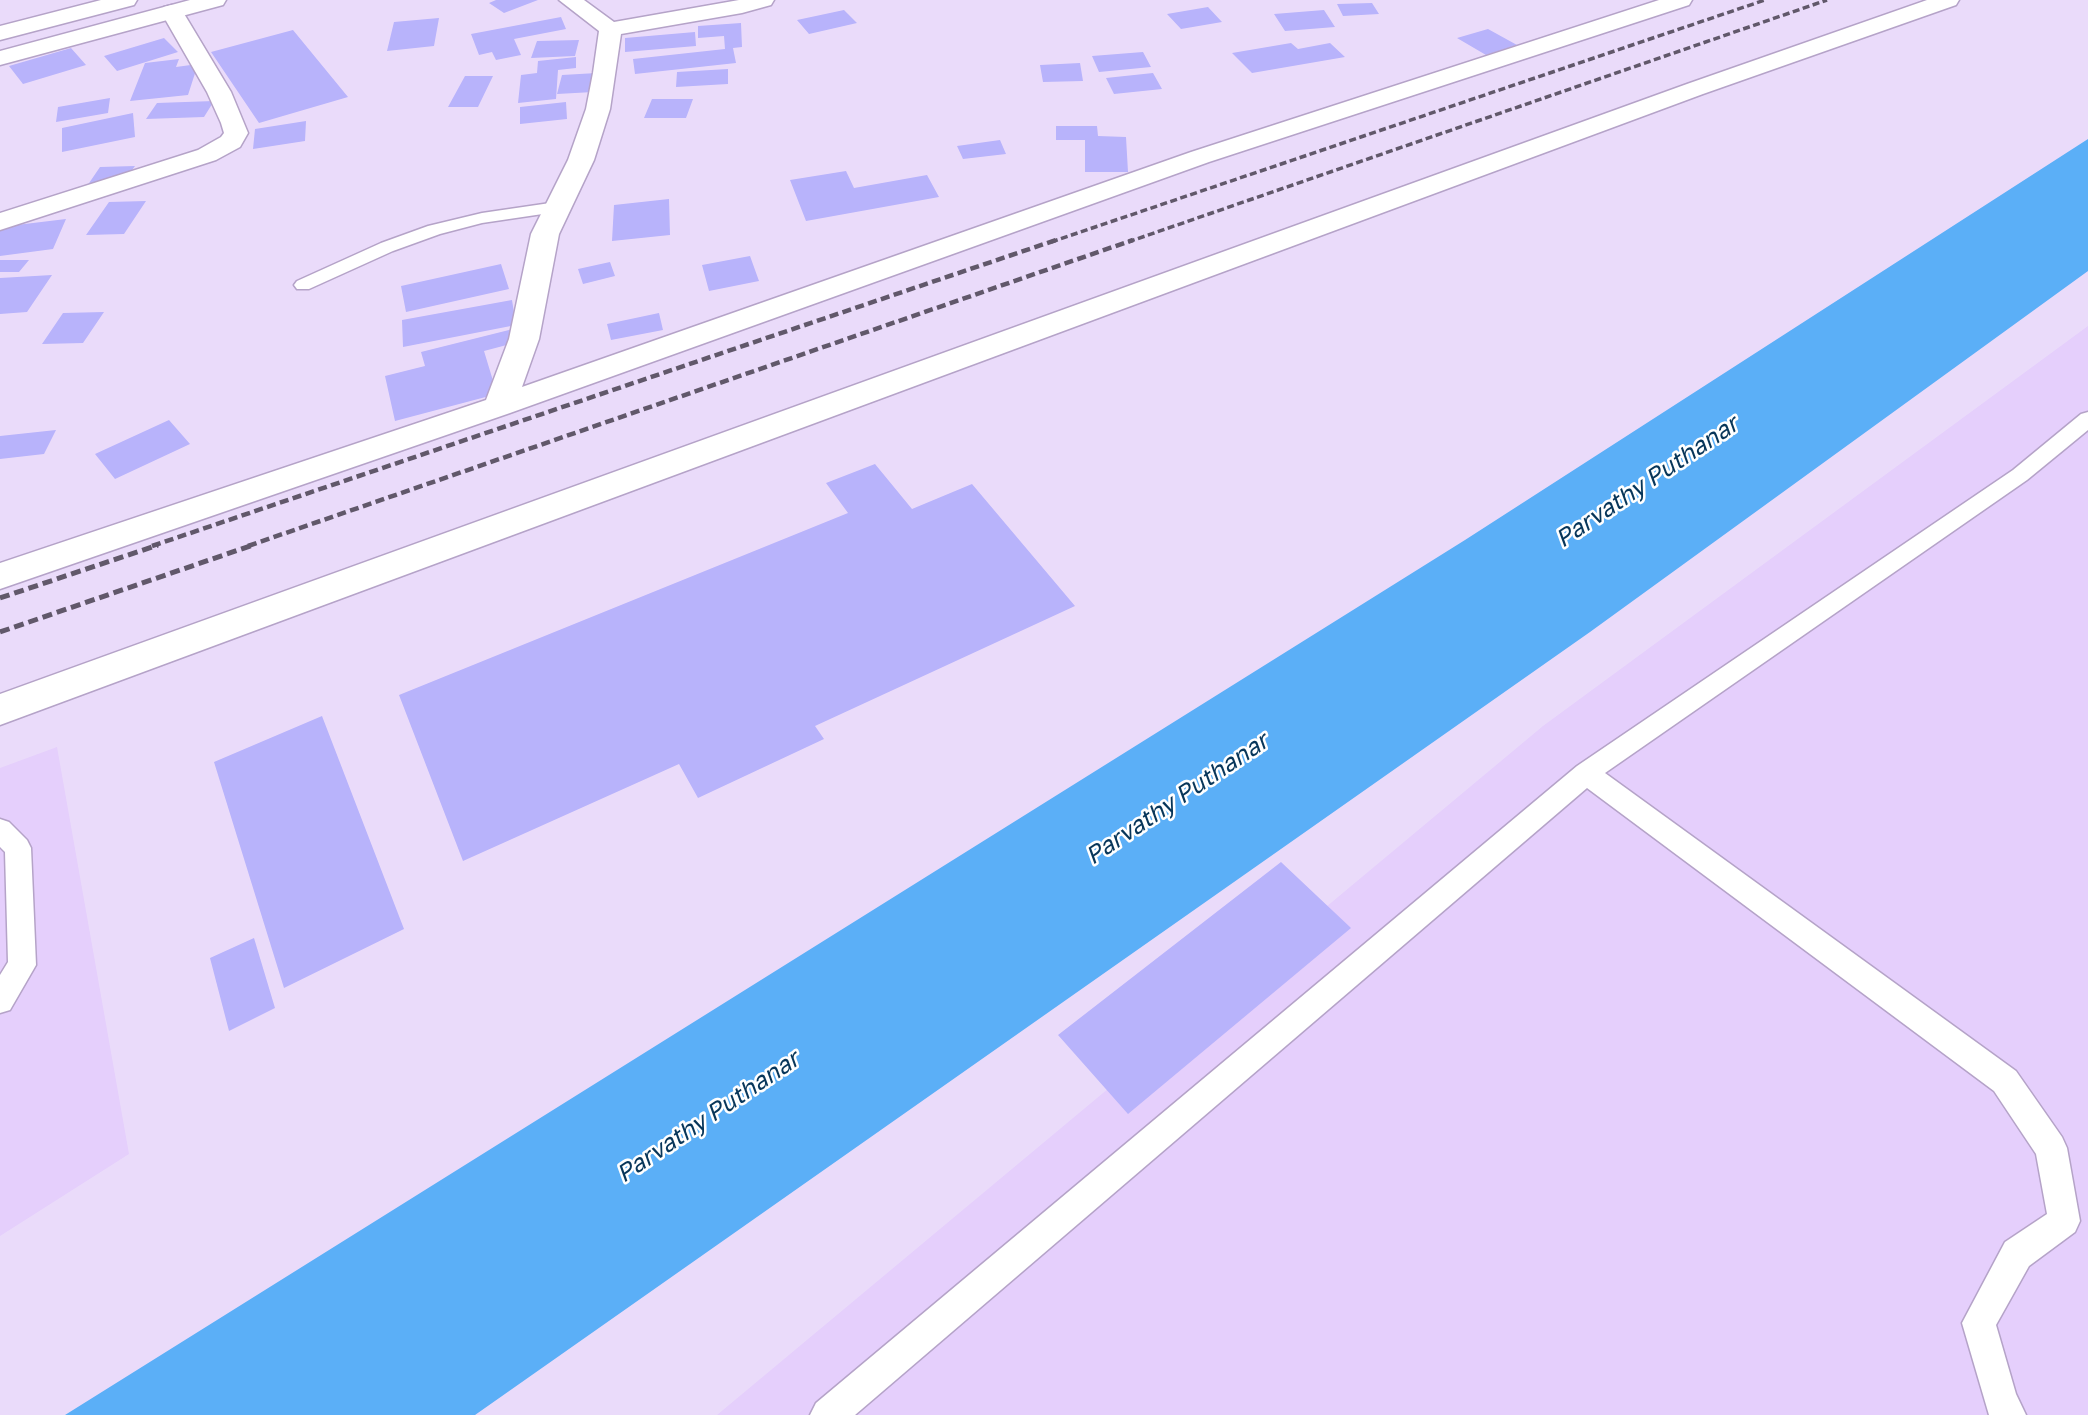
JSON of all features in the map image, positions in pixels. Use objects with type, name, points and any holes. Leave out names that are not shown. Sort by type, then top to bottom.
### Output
[{"type":"main road","points":[[0,33],[126,0]]},
{"type":"main road","points":[[0,58],[215,0]]},
{"type":"main road","points":[[570,0],[610,29],[763,0]]},
{"type":"main road","points":[[0,576],[499,406],[1200,157],[1639,5],[1681,0]]},
{"type":"main road","points":[[0,710],[1695,89],[1948,0]]},
{"type":"main road","points":[[0,222],[207,155],[230,142],[236,133],[233,123],[219,92],[172,12]]},
{"type":"main road","points":[[499,406],[524,339],[545,234],[581,160],[598,108],[610,29]]},
{"type":"lane","points":[[303,285],[387,247],[434,230],[482,218],[557,207]]},
{"type":"lane","points":[[828,1415],[1586,773],[2020,475],[2088,419]]},
{"type":"lane","points":[[1586,773],[2005,1081],[2051,1148],[2064,1221],[2017,1254],[1979,1323],[2000,1401],[2008,1415]]},
{"type":"lane","points":[[0,830],[18,848],[22,965],[0,1000]]},
{"type":"shaded area","points":[[2088,326],[2088,1415],[717,1415],[1543,726]]},
{"type":"shaded area","points":[[57,747],[129,1154],[0,1236],[0,768]]},
{"type":"water","name":"Parvathy Puthanar","points":[[2088,139],[2088,271],[1590,632],[475,1415],[65,1415],[1465,540]]},
{"type":"building","points":[[496,0],[538,0],[504,13],[489,3]]},
{"type":"building","points":[[1372,3],[1379,14],[1343,16],[1337,4]]},
{"type":"building","points":[[1208,7],[1222,22],[1181,29],[1167,14]]},
{"type":"building","points":[[844,10],[857,23],[809,34],[797,20]]},
{"type":"building","points":[[1324,10],[1335,27],[1285,31],[1274,14]]},
{"type":"building","points":[[561,17],[566,29],[514,39],[521,55],[496,60],[492,52],[479,55],[471,34]]},
{"type":"building","points":[[439,18],[434,46],[387,51],[394,22]]},
{"type":"building","points":[[741,23],[742,47],[733,48],[736,63],[635,74],[633,59],[725,49],[724,36],[698,38],[698,26]]},
{"type":"building","points":[[1488,29],[1517,45],[1486,55],[1457,38]]},
{"type":"building","points":[[293,30],[348,97],[259,123],[211,52]]},
{"type":"building","points":[[695,32],[696,46],[625,52],[625,38]]},
{"type":"building","points":[[164,38],[178,52],[117,71],[104,56]]},
{"type":"building","points":[[579,40],[575,56],[531,58],[537,41]]},
{"type":"building","points":[[1291,43],[1298,49],[1330,43],[1345,57],[1252,73],[1232,53]]},
{"type":"building","points":[[71,48],[86,65],[23,84],[9,66]]},
{"type":"building","points":[[1143,52],[1151,67],[1099,72],[1092,56]]},
{"type":"building","points":[[576,57],[576,68],[558,70],[556,99],[518,103],[521,75],[537,73],[538,61]]},
{"type":"building","points":[[179,59],[176,67],[198,64],[188,95],[130,101],[145,63]]},
{"type":"building","points":[[1080,63],[1083,81],[1043,82],[1040,65]]},
{"type":"building","points":[[728,69],[728,84],[676,87],[677,72]]},
{"type":"building","points":[[597,73],[593,92],[557,94],[562,75]]},
{"type":"building","points":[[1153,73],[1162,89],[1114,94],[1106,78]]},
{"type":"building","points":[[465,76],[493,76],[478,107],[448,107]]},
{"type":"building","points":[[110,98],[108,113],[56,122],[58,107]]},
{"type":"building","points":[[652,99],[693,99],[686,118],[644,118]]},
{"type":"building","points":[[214,101],[204,117],[146,119],[157,103]]},
{"type":"building","points":[[566,102],[567,119],[520,124],[520,107]]},
{"type":"building","points":[[133,113],[135,137],[62,152],[62,128]]},
{"type":"building","points":[[306,121],[305,141],[253,149],[255,129]]},
{"type":"building","points":[[1056,126],[1097,126],[1098,136],[1126,137],[1128,172],[1085,172],[1085,140],[1056,140]]},
{"type":"building","points":[[1000,140],[1006,154],[963,159],[957,146]]},
{"type":"building","points":[[135,166],[120,187],[85,189],[100,167]]},
{"type":"building","points":[[846,171],[854,188],[927,175],[939,197],[806,221],[790,180]]},
{"type":"building","points":[[669,199],[670,235],[612,241],[614,205]]},
{"type":"building","points":[[146,201],[124,234],[86,235],[109,202]]},
{"type":"building","points":[[66,219],[53,249],[0,256],[0,227]]},
{"type":"building","points":[[750,256],[759,281],[709,291],[702,265]]},
{"type":"building","points":[[0,260],[29,260],[19,272],[0,272]]},
{"type":"building","points":[[610,262],[615,276],[583,284],[578,269]]},
{"type":"building","points":[[501,264],[509,289],[406,312],[401,286]]},
{"type":"building","points":[[52,275],[27,312],[0,314],[0,278]]},
{"type":"building","points":[[512,300],[516,325],[403,347],[402,320]]},
{"type":"building","points":[[104,312],[83,343],[42,344],[63,313]]},
{"type":"building","points":[[659,313],[663,330],[611,340],[607,324]]},
{"type":"building","points":[[513,329],[518,342],[484,351],[497,394],[395,421],[385,376],[425,366],[421,352]]},
{"type":"building","points":[[169,420],[190,444],[115,479],[95,454]]},
{"type":"building","points":[[56,430],[44,454],[0,459],[0,436]]},
{"type":"building","points":[[875,464],[912,509],[972,484],[1075,606],[815,726],[824,739],[698,798],[679,764],[463,861],[399,695],[848,513],[826,483]]},
{"type":"building","points":[[322,716],[404,929],[284,988],[214,762]]},
{"type":"building","points":[[1281,862],[1351,928],[1128,1114],[1058,1035]]},
{"type":"building","points":[[254,938],[275,1008],[229,1031],[210,958]]},
{"type":"railway","points":[[1051,242],[1765,0]]},
{"type":"railway","points":[[1128,242],[1827,0]]},
{"type":"railway","points":[[152,546],[1056,240]]},
{"type":"railway","points":[[248,546],[1133,240]]},
{"type":"railway","points":[[0,598],[158,545]]},
{"type":"railway","points":[[0,632],[253,545]]}]
